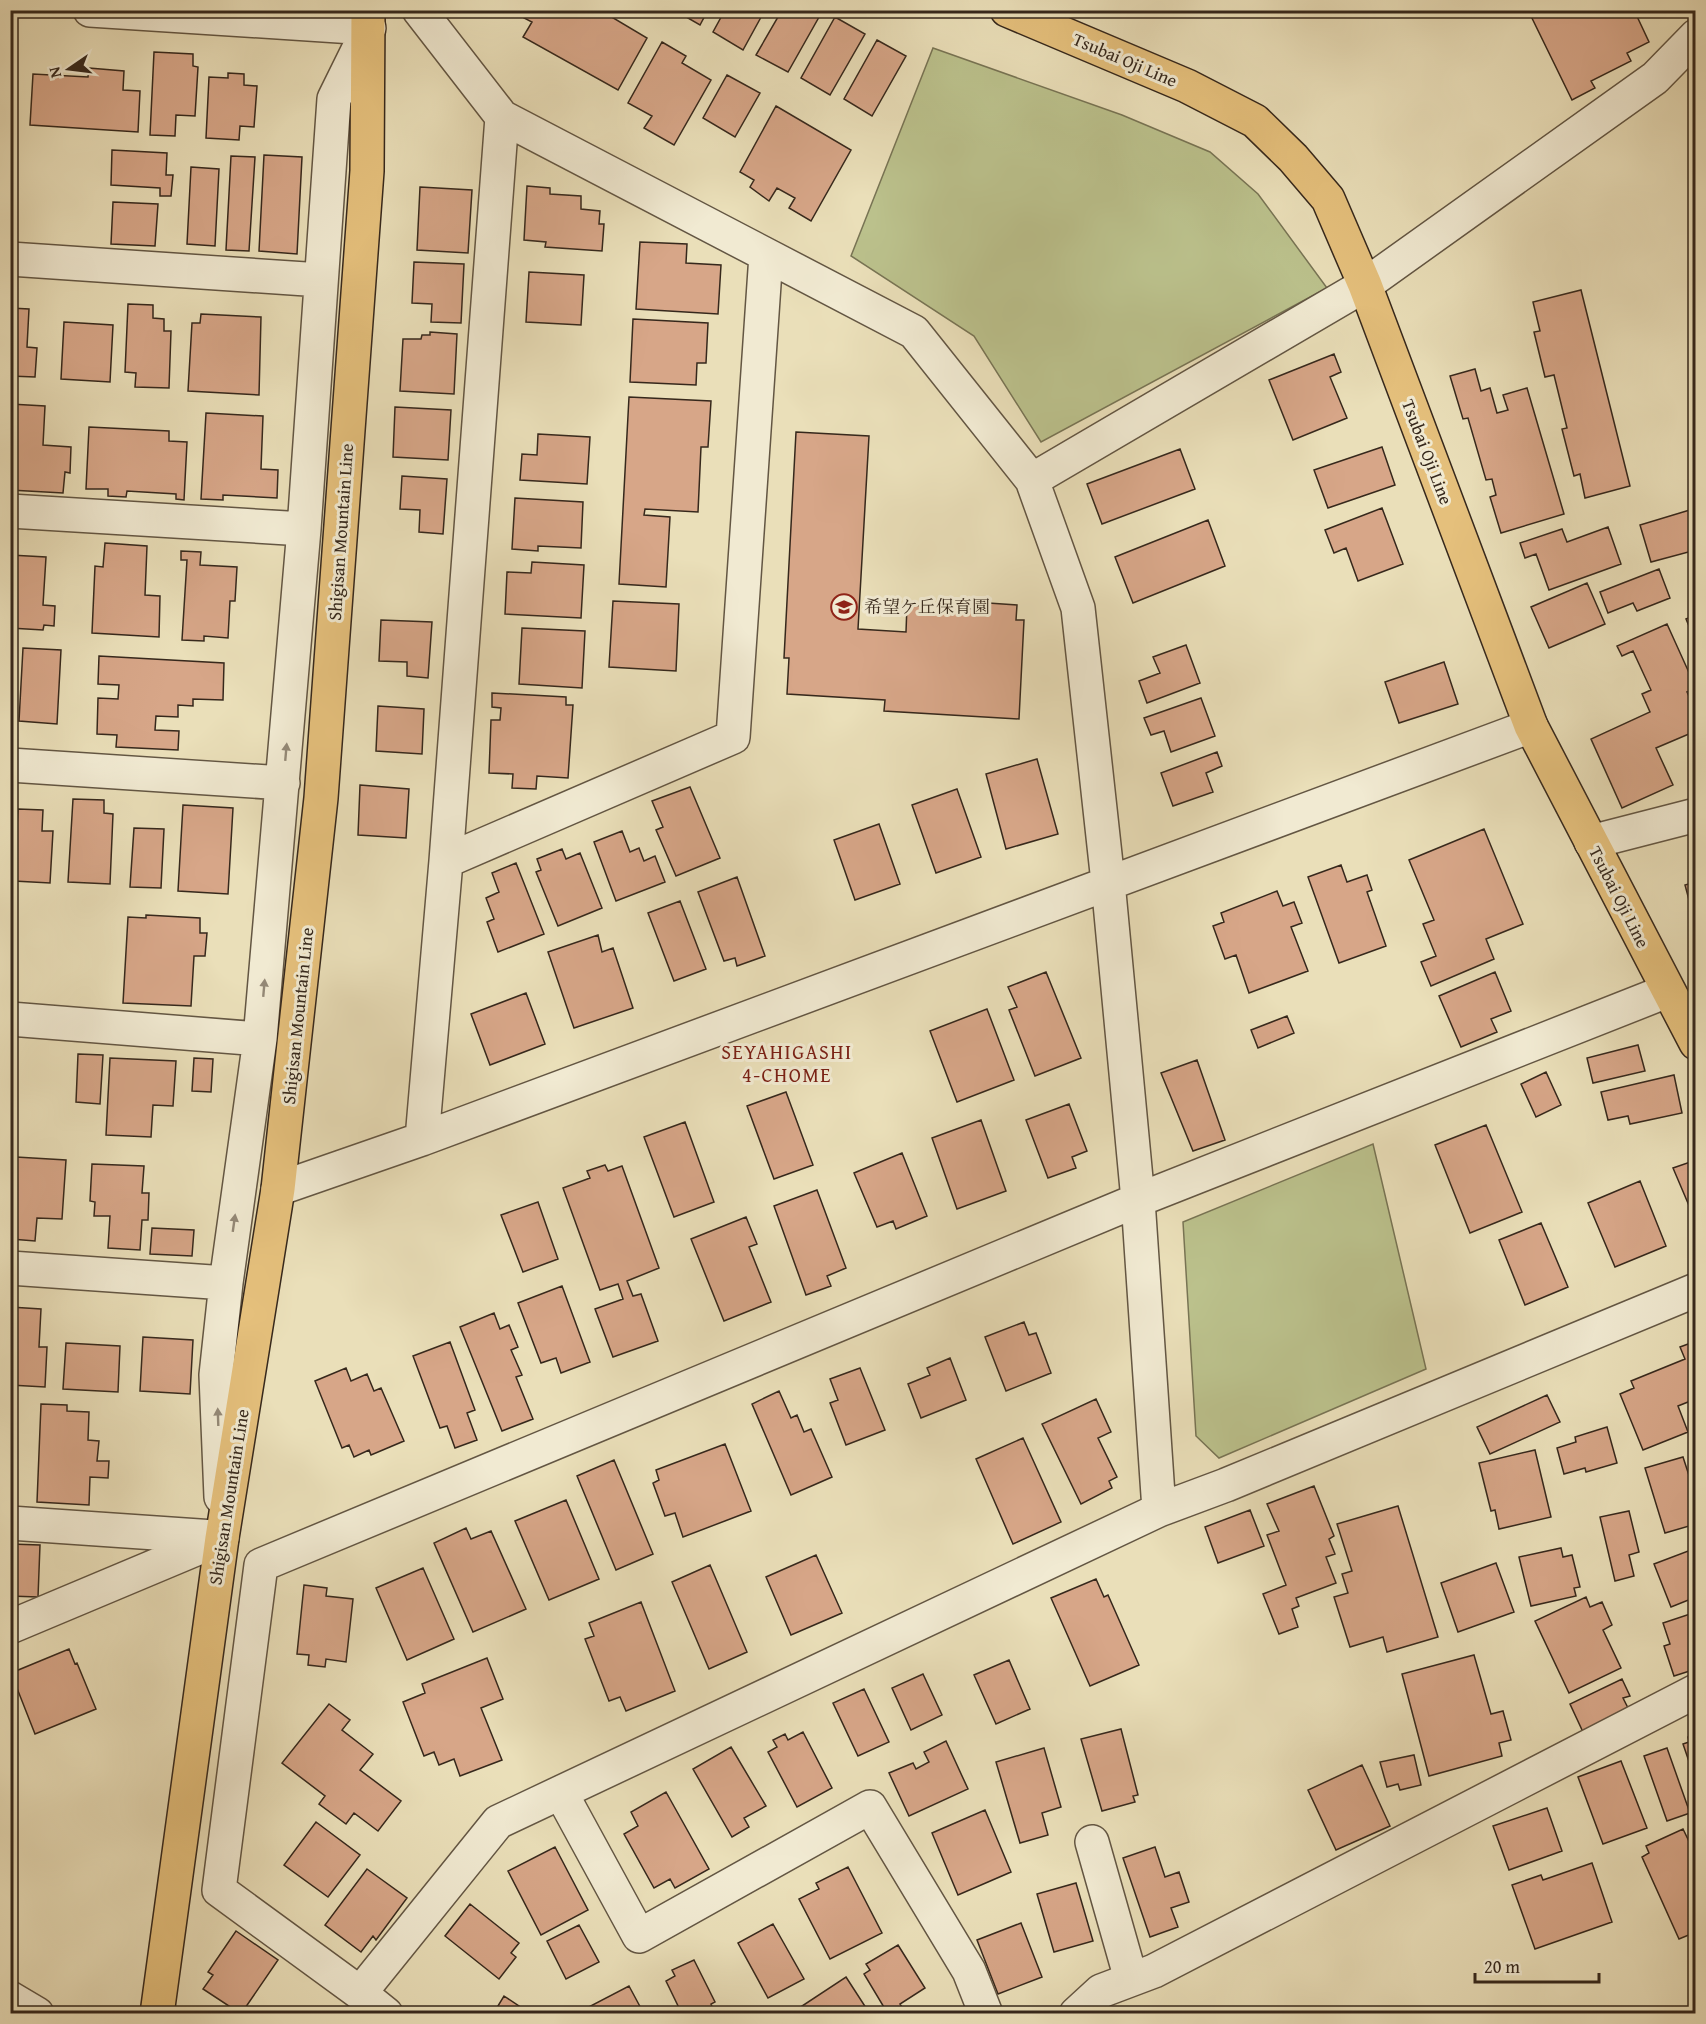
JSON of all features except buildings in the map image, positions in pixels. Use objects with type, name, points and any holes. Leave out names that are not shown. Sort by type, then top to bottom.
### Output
[{"type":"main road","name":"Tsubai Oji Line","points":[[1007,10],[1187,86],[1255,121],[1293,158],[1328,199],[1365,285],[1531,726],[1695,1042]]},
{"type":"main road","name":"Shigisan Mountain Line","points":[[157,2013],[222,1538],[278,1189],[321,798],[367,171],[369,19]]},
{"type":"street","points":[[90,10],[369,19],[334,99],[304,528],[260,1039],[226,1283],[216,1375],[222,1538]]},
{"type":"street","points":[[419,10],[502,117],[914,332],[1032,480],[1078,608],[1108,882],[1138,1200],[1159,1510]]},
{"type":"street","points":[[1032,480],[1365,285],[1655,78],[1695,36]]},
{"type":"street","points":[[422,1139],[446,861],[502,117]]},
{"type":"street","points":[[446,861],[733,737],[766,255]]},
{"type":"street","points":[[10,259],[321,280]]},
{"type":"street","points":[[10,511],[304,528]]},
{"type":"street","points":[[278,1189],[422,1139],[1531,726]]},
{"type":"street","points":[[10,765],[283,783]]},
{"type":"street","points":[[1591,842],[1695,815]]},
{"type":"street","points":[[386,2013],[219,1890],[261,1565],[1138,1200],[1667,991]]},
{"type":"street","points":[[10,1019],[260,1039]]},
{"type":"street","points":[[10,1268],[226,1283]]},
{"type":"street","points":[[360,1993],[498,1822],[1159,1510],[1248,1476],[1695,1290]]},
{"type":"street","points":[[10,1523],[222,1538]]},
{"type":"street","points":[[10,1627],[222,1538]]},
{"type":"street","points":[[1076,2013],[1101,1991],[1154,1971],[1695,1691]]},
{"type":"street","points":[[561,1793],[639,1936],[870,1807],[969,1971],[986,2013]]},
{"type":"street","points":[[1092,1842],[1131,1979]]},
{"type":"street","points":[[10,1998],[37,2013]]},
{"type":"green space","points":[[933,48],[1122,115],[1210,152],[1258,194],[1327,288],[1041,442],[974,336],[851,256]]},
{"type":"green space","points":[[1373,1144],[1426,1369],[1219,1458],[1196,1436],[1183,1222]]},
{"type":"place","name":"希望ケ丘保育園","points":[[844,607]]},
{"type":"district","name":"SEYAHIGASHI 4-CHOME","points":[[787,1064]]}]
